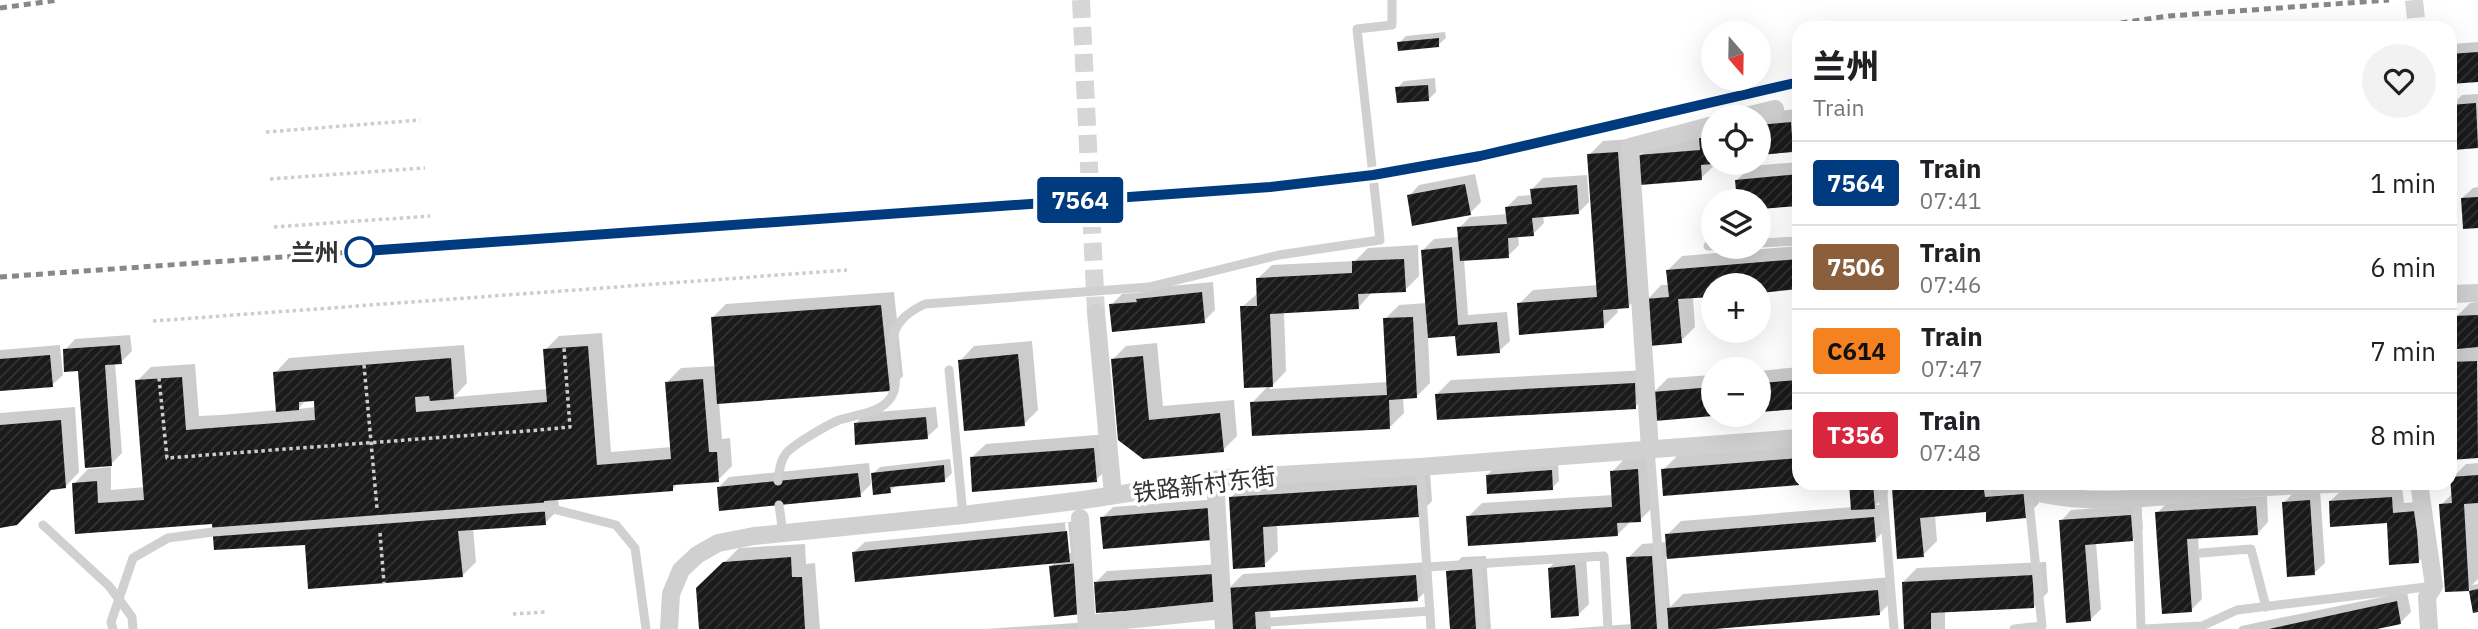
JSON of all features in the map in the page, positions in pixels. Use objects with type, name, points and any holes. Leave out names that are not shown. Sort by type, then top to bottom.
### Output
[{"type":"street","points":[[1771,110],[1775,109]]},
{"type":"street","points":[[1650,449],[1630,147],[1701,128]]},
{"type":"street","points":[[2457,294],[2478,293]]},
{"type":"street","points":[[1096,313],[1113,495]]},
{"type":"street","name":"铁路新村东街","points":[[669,629],[671,594],[681,570],[697,555],[719,543],[754,536],[963,515],[1226,478],[1420,467],[1792,439]]},
{"type":"street","points":[[1215,480],[1224,629]]},
{"type":"street","points":[[2040,490],[2043,494],[2061,490],[2108,500],[2208,490]]},
{"type":"street","points":[[2420,490],[2434,586],[2427,597],[2429,629]]},
{"type":"street","points":[[1080,518],[1087,627],[1222,610]]},
{"type":"lane","points":[[778,481],[786,453],[837,421],[875,410],[889,400],[895,384],[893,333],[900,320],[925,304],[1149,287],[1279,255],[1380,240],[1357,29],[1392,25],[1392,0]]},
{"type":"lane","points":[[1771,242],[1792,241]]},
{"type":"lane","points":[[950,370],[963,515]]},
{"type":"lane","points":[[1650,449],[1664,629]]},
{"type":"lane","points":[[1420,467],[1431,629]]},
{"type":"lane","points":[[1883,490],[1894,629]]},
{"type":"lane","points":[[2014,629],[2042,626],[2028,490]]},
{"type":"lane","points":[[2137,499],[2142,629],[2202,626],[2236,610],[2434,586]]},
{"type":"lane","points":[[779,505],[783,533]]},
{"type":"lane","points":[[113,629],[111,622],[133,558],[168,538],[545,507],[616,525],[635,548],[646,629]]},
{"type":"lane","points":[[43,525],[109,586],[132,617],[133,629]]},
{"type":"lane","points":[[2201,553],[2251,549],[2266,607]]},
{"type":"lane","points":[[1427,567],[1604,555],[1608,629]]},
{"type":"lane","points":[[1477,564],[1482,629]]},
{"type":"lane","points":[[1270,622],[1430,611]]},
{"type":"path","points":[[266,132],[420,120]]},
{"type":"path","points":[[270,179],[425,168]]},
{"type":"path","points":[[274,228],[430,216]]},
{"type":"path","points":[[153,321],[847,270]]},
{"type":"path","points":[[159,379],[167,458],[570,427],[564,348]]},
{"type":"path","points":[[364,365],[378,519]]},
{"type":"path","points":[[379,531],[384,583]]},
{"type":"path","points":[[513,614],[546,612]]},
{"type":"building","points":[[1439,38],[1439,47],[1398,51],[1397,42]]},
{"type":"building","points":[[2478,52],[2478,82],[2457,84],[2457,54]]},
{"type":"building","points":[[1428,85],[1429,101],[1397,103],[1395,87]]},
{"type":"building","points":[[2476,103],[2478,148],[2457,150],[2457,104]]},
{"type":"building","points":[[1791,122],[1792,152],[1771,154],[1771,124]]},
{"type":"building","points":[[1701,138],[1702,180],[1640,185],[1638,155],[1700,150]]},
{"type":"building","points":[[1618,152],[1629,308],[1603,310],[1604,328],[1519,335],[1517,303],[1597,297],[1587,154]]},
{"type":"building","points":[[1792,175],[1792,207],[1771,208],[1771,189],[1736,189],[1735,180]]},
{"type":"building","points":[[1465,184],[1471,215],[1412,226],[1407,195]]},
{"type":"building","points":[[1577,185],[1579,214],[1532,218],[1534,236],[1508,238],[1509,258],[1460,261],[1457,227],[1507,224],[1505,207],[1532,204],[1530,189]]},
{"type":"building","points":[[2478,197],[2478,228],[2463,229],[2461,198]]},
{"type":"building","points":[[1452,247],[1458,325],[1497,322],[1500,353],[1457,356],[1455,336],[1428,338],[1421,250]]},
{"type":"building","points":[[1404,259],[1406,292],[1358,294],[1359,309],[1270,314],[1273,387],[1244,388],[1240,306],[1257,306],[1256,278],[1352,273],[1352,261]]},
{"type":"building","points":[[1792,260],[1792,290],[1771,292],[1771,273],[1701,273],[1701,298],[1678,299],[1682,343],[1649,346],[1645,299],[1669,297],[1666,270]]},
{"type":"building","points":[[1202,292],[1205,323],[1112,332],[1109,304]]},
{"type":"building","points":[[881,305],[890,391],[717,404],[711,317]]},
{"type":"building","points":[[2478,315],[2478,347],[2457,349],[2457,316]]},
{"type":"building","points":[[1413,317],[1417,398],[1389,400],[1390,429],[1252,436],[1250,402],[1387,395],[1383,318]]},
{"type":"building","points":[[120,345],[122,364],[105,365],[112,466],[85,468],[78,371],[64,372],[63,349]]},
{"type":"building","points":[[588,346],[597,465],[671,459],[665,382],[703,379],[709,452],[717,452],[719,482],[673,485],[673,491],[544,501],[546,525],[458,531],[463,577],[308,589],[305,545],[214,550],[212,524],[75,534],[72,483],[97,481],[98,503],[144,500],[135,380],[182,377],[186,430],[315,420],[314,401],[299,402],[299,410],[276,412],[273,372],[451,358],[454,399],[430,401],[429,396],[415,397],[416,412],[547,402],[543,349]]},
{"type":"building","points":[[1018,354],[1025,426],[964,431],[958,360]]},
{"type":"building","points":[[50,355],[53,387],[0,391],[0,359]]},
{"type":"building","points":[[1143,356],[1149,420],[1220,413],[1224,452],[1143,459],[1118,440],[1111,359]]},
{"type":"building","points":[[2477,361],[2478,458],[2457,460],[2457,362]]},
{"type":"building","points":[[1792,381],[1792,410],[1771,411],[1771,382]]},
{"type":"building","points":[[1635,383],[1636,409],[1437,420],[1435,394]]},
{"type":"building","points":[[1701,388],[1701,417],[1655,421],[1652,392]]},
{"type":"building","points":[[926,417],[928,439],[855,445],[854,423]]},
{"type":"building","points":[[61,420],[66,488],[51,490],[17,525],[0,528],[0,425]]},
{"type":"building","points":[[1094,448],[1097,482],[972,492],[970,457]]},
{"type":"building","points":[[1792,459],[1792,486],[1663,496],[1661,469]]},
{"type":"building","points":[[944,465],[945,482],[890,487],[891,493],[873,495],[871,473]]},
{"type":"building","points":[[1638,469],[1641,522],[1617,523],[1618,536],[1468,546],[1466,516],[1612,507],[1610,471]]},
{"type":"building","points":[[1552,470],[1553,490],[1487,494],[1486,475]]},
{"type":"building","points":[[858,473],[861,497],[719,511],[717,487]]},
{"type":"building","points":[[2478,475],[2478,503],[2464,504],[2469,591],[2445,592],[2439,504],[2452,503],[2451,490],[2457,490],[2457,476]]},
{"type":"building","points":[[1417,485],[1419,517],[1263,527],[1265,567],[1233,569],[1229,497]]},
{"type":"building","points":[[1850,490],[1874,490],[1875,509],[1851,510]]},
{"type":"building","points":[[1892,490],[1984,490],[1985,497],[2024,494],[2026,518],[1986,522],[1986,512],[1920,518],[1924,557],[1897,559]]},
{"type":"building","points":[[2392,497],[2393,513],[2416,511],[2419,563],[2389,565],[2387,523],[2330,527],[2329,501]]},
{"type":"building","points":[[2310,500],[2315,575],[2287,577],[2282,502]]},
{"type":"building","points":[[2256,506],[2258,535],[2187,539],[2192,612],[2162,614],[2155,512]]},
{"type":"building","points":[[1209,508],[1212,540],[1103,549],[1100,517]]},
{"type":"building","points":[[2131,515],[2133,541],[2085,545],[2091,621],[2066,623],[2059,520]]},
{"type":"building","points":[[1874,517],[1876,542],[1667,559],[1665,534]]},
{"type":"building","points":[[1067,531],[1070,562],[855,582],[852,552]]},
{"type":"building","points":[[1652,556],[1657,629],[1631,629],[1626,557]]},
{"type":"building","points":[[791,557],[792,577],[802,577],[805,629],[699,629],[696,588],[723,562]]},
{"type":"building","points":[[1078,563],[1082,614],[1054,617],[1049,566]]},
{"type":"building","points":[[1575,565],[1579,616],[1551,618],[1548,568]]},
{"type":"building","points":[[1472,569],[1476,629],[1450,629],[1446,571]]},
{"type":"building","points":[[1212,574],[1214,605],[1096,613],[1094,582]]},
{"type":"building","points":[[1416,575],[1418,601],[1255,612],[1256,629],[1230,629],[1227,588]]},
{"type":"building","points":[[2033,575],[2034,608],[1931,613],[1931,629],[1904,629],[1902,582]]},
{"type":"building","points":[[2478,589],[2478,612],[2473,613],[2469,591]]},
{"type":"building","points":[[1878,590],[1880,615],[1715,629],[1668,629],[1667,608]]},
{"type":"building","points":[[2397,601],[2401,624],[2377,629],[2269,629]]},
{"type":"tunnel","points":[[1081,0],[1096,313]]},
{"type":"tunnel","points":[[2414,0],[2416,21]]},
{"type":"railway","points":[[0,8],[59,0]]},
{"type":"railway","points":[[2134,21],[2169,16],[2389,0]]},
{"type":"railway","points":[[0,277],[1270,187],[1373,175],[1480,156],[1792,84]]},
{"type":"train","name":"7564","points":[[351,252],[1270,187],[1373,175],[1480,156],[1792,84]]},
{"type":"place","name":"兰州","points":[[360,252]]}]
